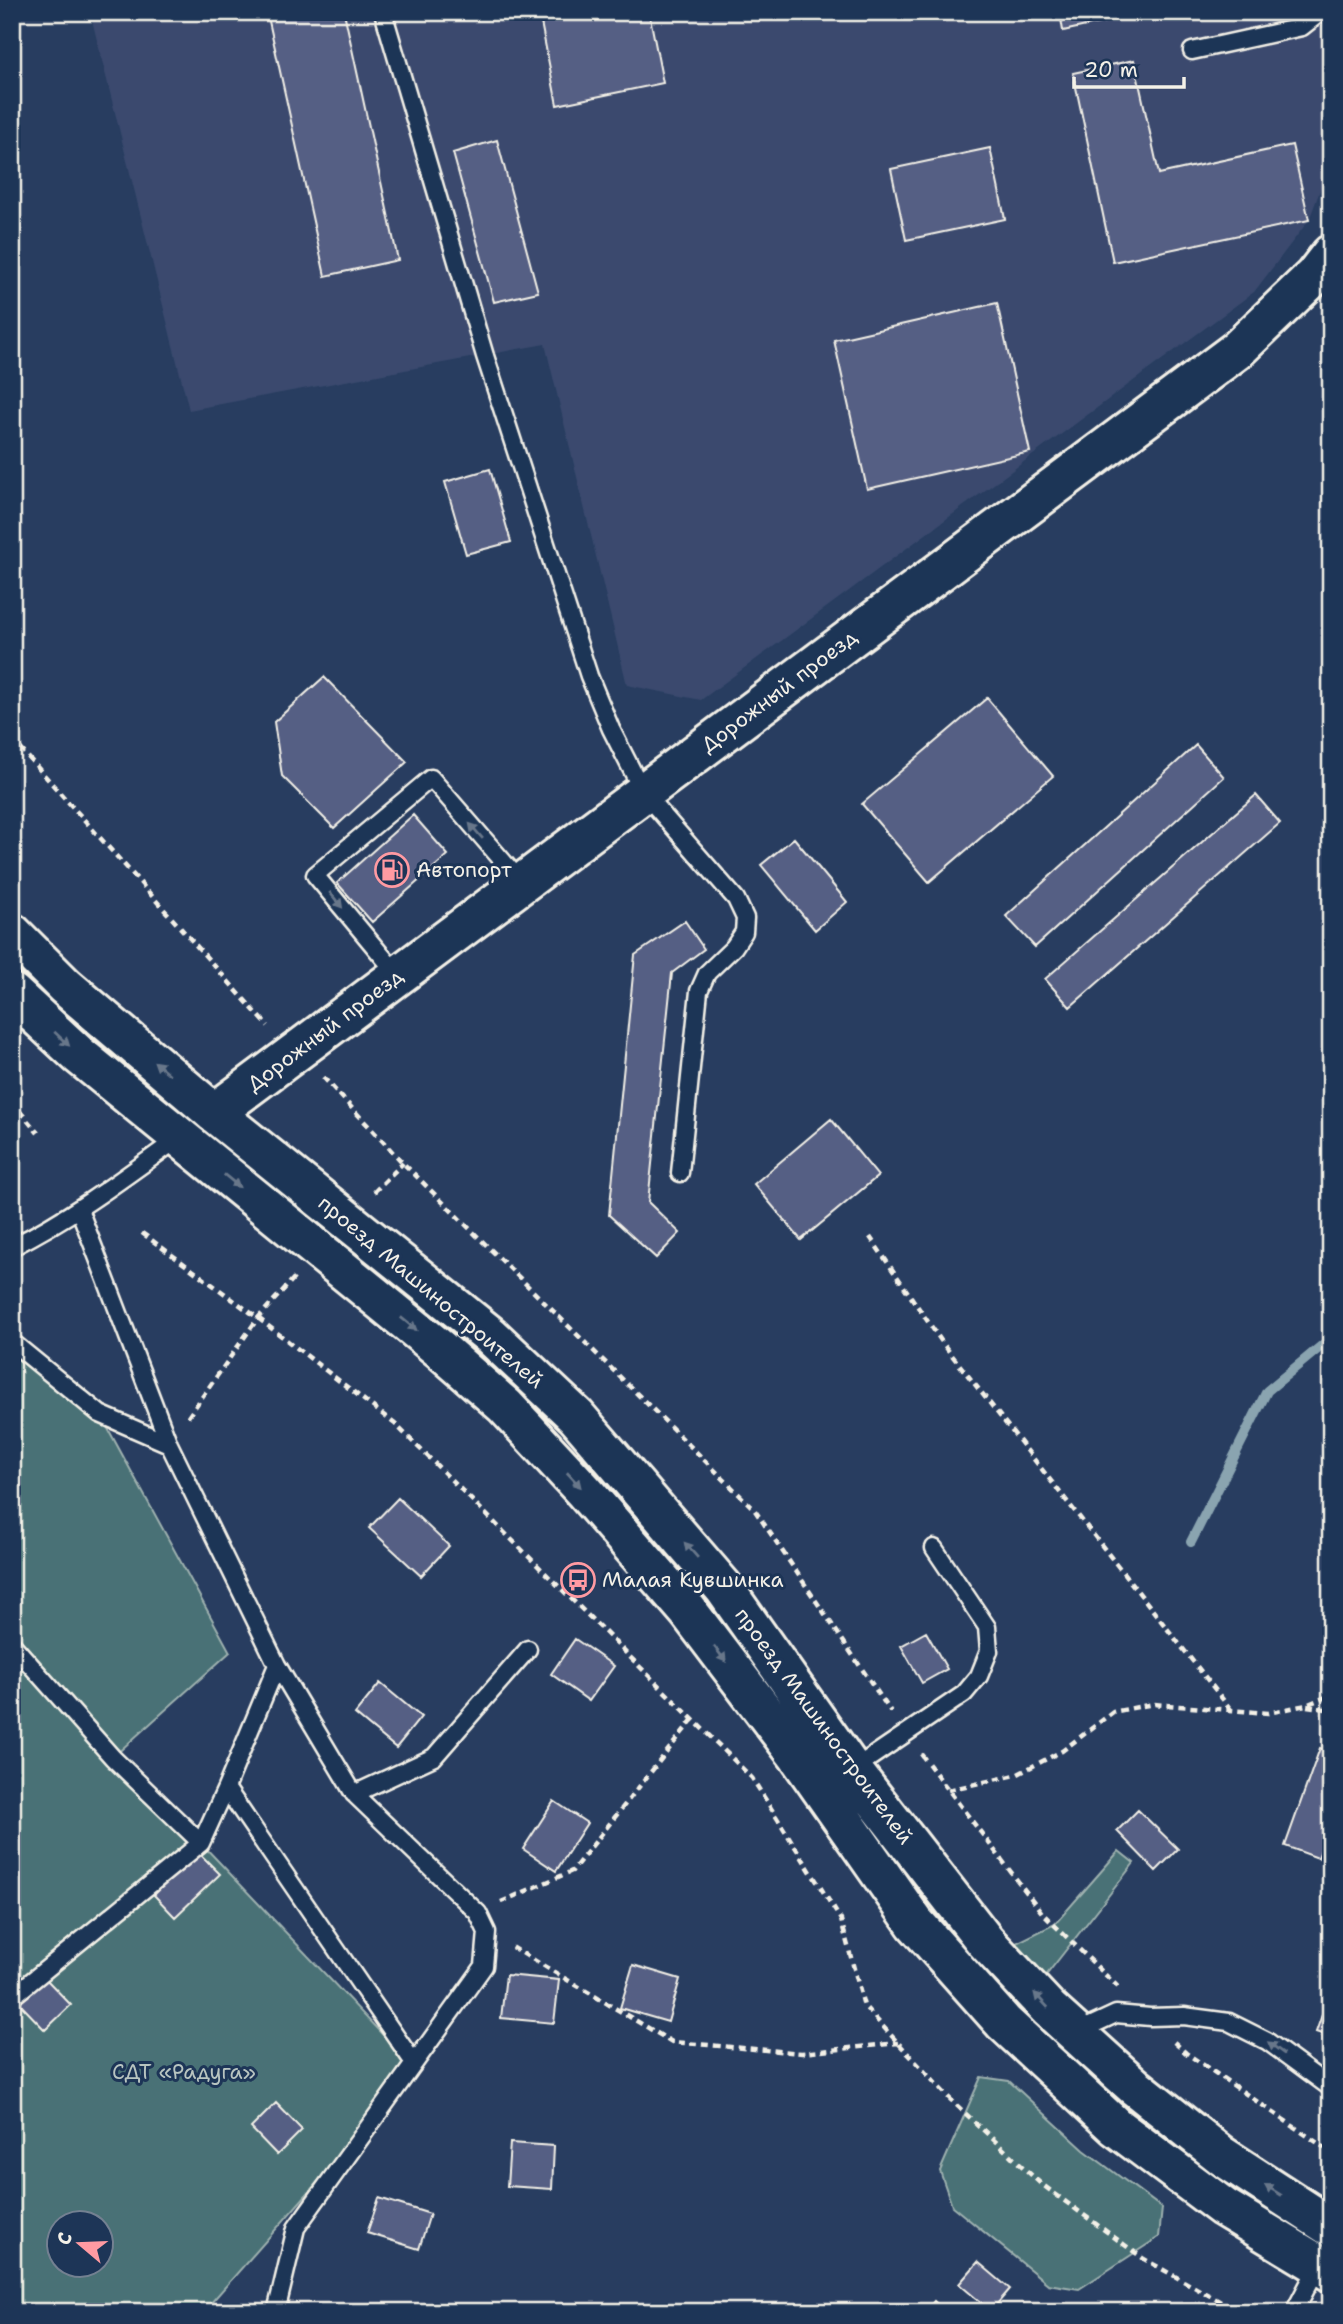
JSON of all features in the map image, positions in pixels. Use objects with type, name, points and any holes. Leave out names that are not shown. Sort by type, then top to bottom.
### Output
[{"type":"main road","name":"Дорожный проезд","points":[[179,1138],[1237,350],[1314,276],[1331,254]]},
{"type":"main road","name":"проезд Машиностроителей","points":[[12,933],[65,986],[214,1113],[491,1336],[576,1416],[724,1588],[837,1780],[915,1923],[1004,2023],[1116,2127],[1223,2207],[1327,2260]]},
{"type":"main road","name":"проезд Машиностроителей","points":[[12,993],[80,1056],[441,1350],[505,1406],[584,1491],[837,1780],[1074,2033],[1134,2086],[1222,2156],[1331,2227]]},
{"type":"lane","points":[[383,12],[485,356],[589,676],[611,729],[643,792],[736,899],[745,918],[744,932],[734,947],[707,973],[699,991],[680,1173]]},
{"type":"lane","points":[[1192,51],[1302,27],[1321,12]]},
{"type":"lane","points":[[398,976],[315,875],[431,778],[521,883]]},
{"type":"lane","points":[[12,1247],[37,1235],[102,1194],[179,1138]]},
{"type":"lane","points":[[79,1209],[169,1444],[277,1665],[354,1794],[478,1913],[487,1932],[484,1965],[296,2228],[276,2312]]},
{"type":"lane","points":[[12,1342],[100,1414],[169,1444]]},
{"type":"lane","points":[[837,1780],[964,1694],[979,1676],[989,1651],[987,1627],[934,1548]]},
{"type":"lane","points":[[12,1644],[113,1758],[201,1843]]},
{"type":"lane","points":[[354,1794],[434,1756],[528,1649]]},
{"type":"lane","points":[[12,1997],[201,1843],[277,1665]]},
{"type":"lane","points":[[226,1788],[414,2063]]},
{"type":"lane","points":[[1074,2033],[1116,2014],[1184,2016],[1228,2022],[1267,2041],[1331,2088]]},
{"type":"lane","points":[[1294,2312],[1327,2260]]},
{"type":"path","points":[[12,739],[273,1033]]},
{"type":"path","points":[[332,1086],[403,1163],[754,1509],[905,1733],[1042,1914],[1186,2053],[1331,2152]]},
{"type":"path","points":[[12,1102],[38,1133]]},
{"type":"path","points":[[371,1196],[403,1163]]},
{"type":"path","points":[[142,1233],[395,1424],[752,1778],[841,1920],[864,2006],[950,2099],[1040,2183],[1144,2259],[1239,2312]]},
{"type":"path","points":[[870,1237],[944,1345],[1232,1712]]},
{"type":"path","points":[[169,1444],[258,1318],[295,1276]]},
{"type":"path","points":[[948,1790],[1016,1775],[1062,1751],[1113,1712],[1153,1704],[1268,1713],[1306,1706],[1331,1695]]},
{"type":"path","points":[[1306,1706],[1331,1710]]},
{"type":"path","points":[[478,1913],[572,1871],[693,1719]]},
{"type":"path","points":[[487,1932],[671,2042],[802,2053],[898,2043]]},
{"type":"shaded area","points":[[90,12],[1331,12],[1331,161],[1309,220],[1254,292],[701,700],[627,685],[545,344],[189,410]]},
{"type":"green space","name":"СДТ «Радуга»","points":[[12,1342],[100,1414],[230,1652],[113,1757],[201,1843],[416,2070],[203,2312],[12,2312]]},
{"type":"green space","points":[[1119,1851],[1134,1863],[1037,1987],[1002,1950],[1055,1924]]},
{"type":"green space","points":[[981,2077],[1009,2081],[1084,2150],[1162,2208],[1159,2237],[1079,2289],[1048,2284],[952,2206],[940,2171]]},
{"type":"building","points":[[267,12],[344,12],[398,260],[325,276]]},
{"type":"building","points":[[539,12],[649,12],[663,83],[557,105]]},
{"type":"building","points":[[1060,12],[1151,12],[1063,31]]},
{"type":"building","points":[[1134,60],[1159,174],[1292,145],[1309,220],[1113,262],[1073,73]]},
{"type":"building","points":[[497,140],[538,292],[494,302],[453,153]]},
{"type":"building","points":[[990,148],[1005,219],[906,240],[891,169]]},
{"type":"building","points":[[997,303],[1030,452],[867,489],[834,340]]},
{"type":"building","points":[[490,469],[511,542],[466,554],[445,482]]},
{"type":"building","points":[[324,677],[407,762],[334,828],[282,776],[274,722]]},
{"type":"building","points":[[987,698],[1053,776],[929,882],[862,804]]},
{"type":"building","points":[[1196,745],[1224,777],[1035,947],[1006,916]]},
{"type":"building","points":[[1256,795],[1280,823],[1070,1007],[1045,979]]},
{"type":"building","points":[[413,815],[448,855],[372,922],[337,883]]},
{"type":"building","points":[[794,838],[847,902],[815,930],[761,865]]},
{"type":"building","points":[[685,921],[704,949],[672,973],[648,1202],[680,1233],[656,1258],[609,1215],[635,955]]},
{"type":"building","points":[[831,1119],[878,1176],[801,1240],[754,1184]]},
{"type":"building","points":[[398,1498],[449,1546],[421,1576],[369,1528]]},
{"type":"building","points":[[926,1632],[947,1669],[922,1683],[901,1646]]},
{"type":"building","points":[[575,1639],[614,1666],[589,1701],[551,1674]]},
{"type":"building","points":[[380,1683],[421,1717],[396,1748],[355,1714]]},
{"type":"building","points":[[1320,1748],[1331,1752],[1331,1822],[1318,1858],[1285,1846]]},
{"type":"building","points":[[554,1801],[587,1823],[556,1871],[523,1849]]},
{"type":"building","points":[[1138,1810],[1178,1849],[1156,1871],[1117,1831]]},
{"type":"building","points":[[198,1852],[220,1874],[175,1917],[154,1895]]},
{"type":"building","points":[[633,1965],[680,1979],[668,2022],[620,2008]]},
{"type":"building","points":[[506,1975],[559,1980],[554,2023],[501,2018]]},
{"type":"building","points":[[45,1978],[71,2005],[45,2030],[19,2003]]},
{"type":"building","points":[[1331,1989],[1331,2037],[1316,2032]]},
{"type":"building","points":[[276,2103],[302,2130],[277,2155],[251,2128]]},
{"type":"building","points":[[510,2143],[554,2146],[552,2189],[507,2186]]},
{"type":"building","points":[[379,2198],[430,2214],[419,2249],[367,2233]]},
{"type":"building","points":[[978,2262],[1010,2289],[991,2311],[959,2284]]},
{"type":"building","points":[[934,2301],[946,2312],[925,2312]]},
{"type":"waterway","name":"Малая Кувшинка","points":[[1191,1542],[1267,1391],[1331,1338]]},
{"type":"place","name":"Автопорт","points":[[392,870]]},
{"type":"place","name":"Малая Кувшинка","points":[[578,1580]]}]
